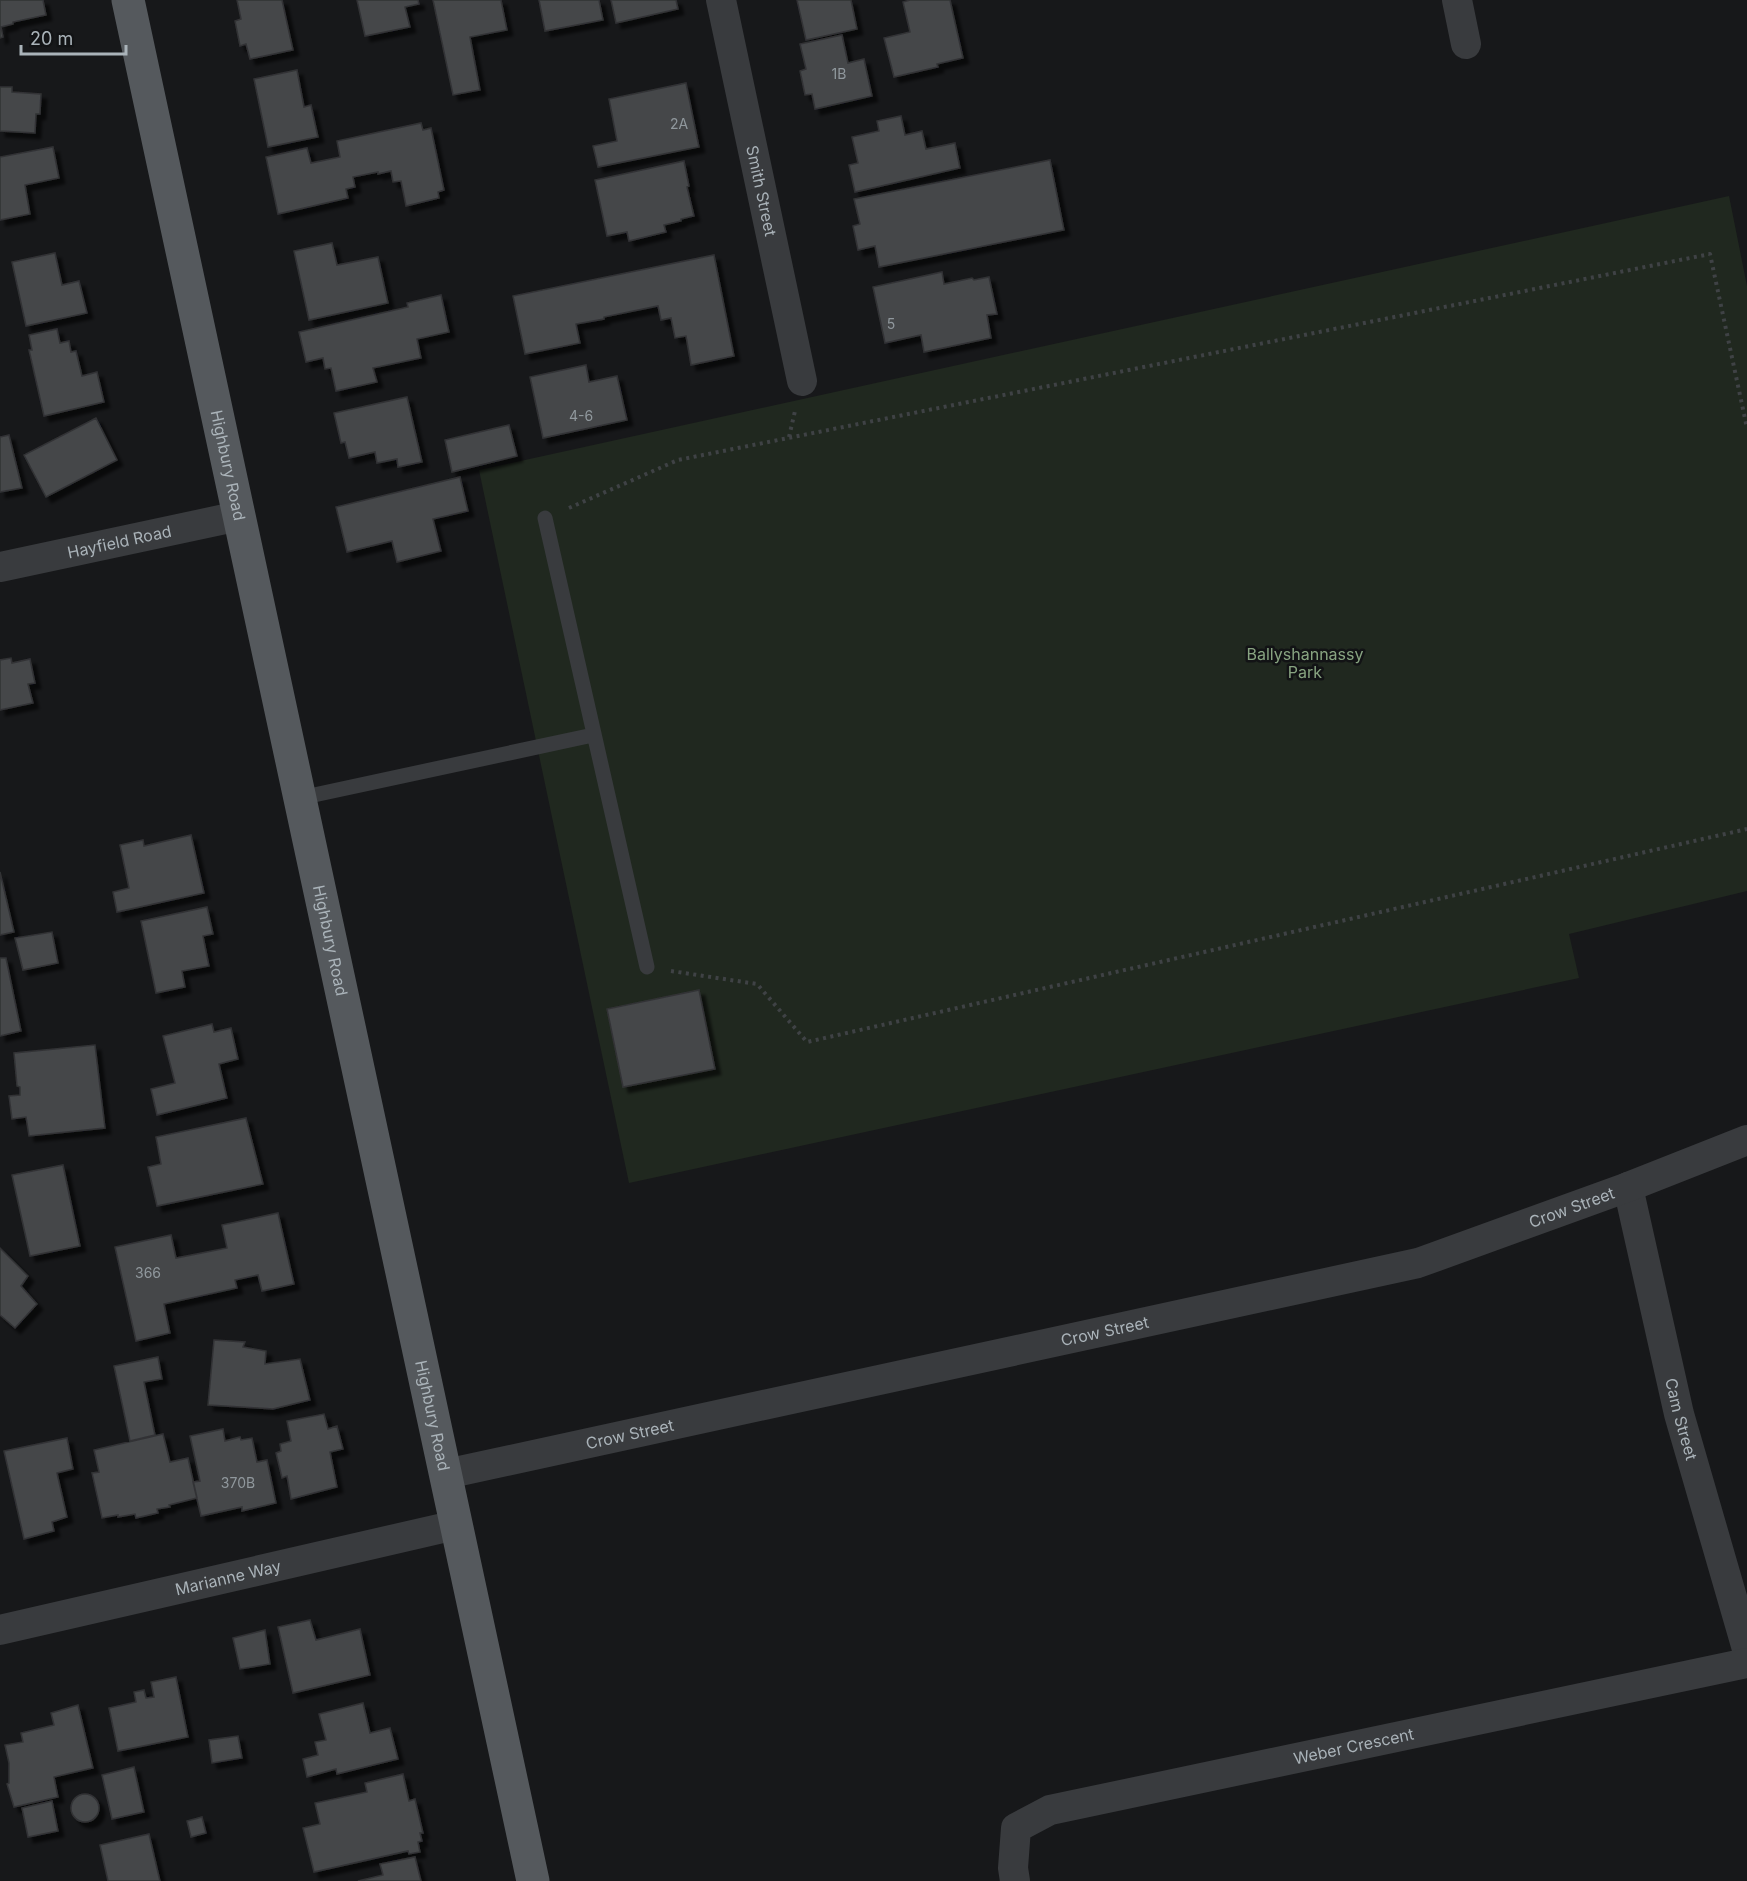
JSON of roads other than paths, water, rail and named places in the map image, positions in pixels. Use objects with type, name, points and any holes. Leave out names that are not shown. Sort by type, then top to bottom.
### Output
[{"type":"main road","name":"Highbury Road","points":[[128,0],[533,1881]]},
{"type":"street","name":"Smith Street","points":[[721,0],[802,381]]},
{"type":"street","points":[[1457,0],[1466,44]]},
{"type":"street","name":"Hayfield Road","points":[[0,567],[239,516]]},
{"type":"street","name":"Crow Street","points":[[446,1474],[1418,1263],[1628,1187],[1747,1140]]},
{"type":"street","name":"Cam Street","points":[[1628,1187],[1678,1414],[1747,1649]]},
{"type":"street","name":"Marianne Way","points":[[0,1630],[456,1525]]},
{"type":"street","name":"Weber Crescent","points":[[1015,1881],[1013,1868],[1016,1828],[1050,1810],[1747,1663]]},
{"type":"lane","points":[[545,518],[647,967]]},
{"type":"lane","points":[[300,798],[593,735]]},
{"type":"park label","name":"Ballyshannassy Park","points":[[1305,663]]}]
